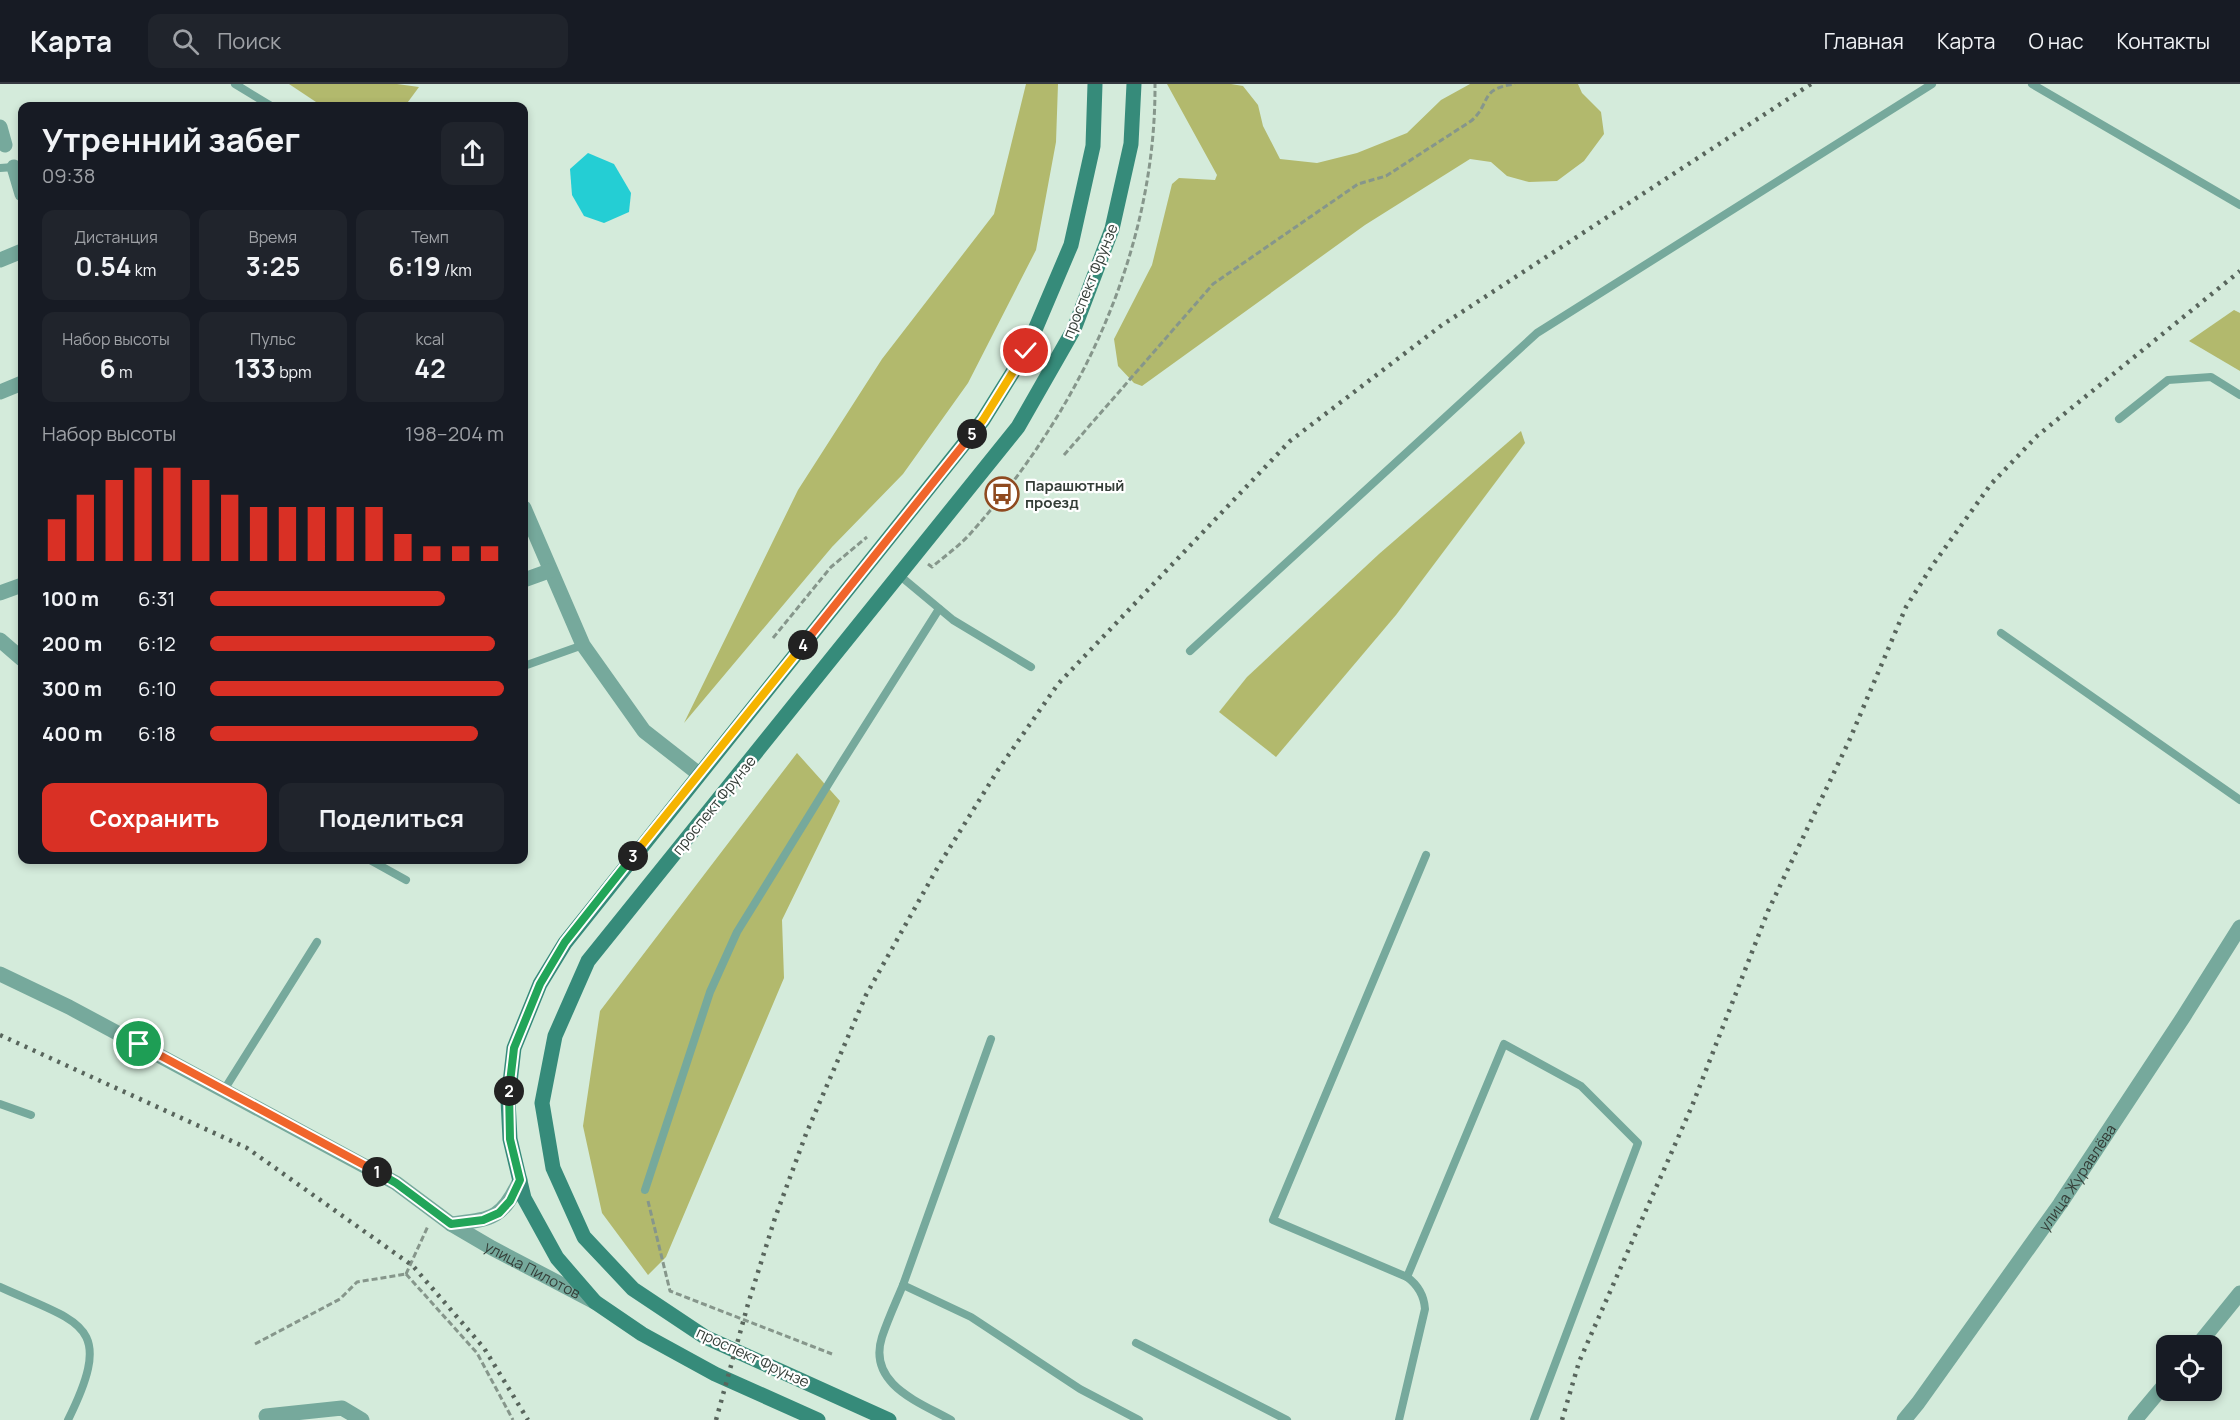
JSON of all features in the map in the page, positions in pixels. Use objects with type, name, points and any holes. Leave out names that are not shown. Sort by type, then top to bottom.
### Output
[{"type":"main road","name":"проспект Фрунзе","points":[[818,1420],[715,1374],[642,1334],[595,1302],[556,1258],[524,1198],[510,1139],[508,1100],[514,1048],[540,984],[565,942],[983,420],[1026,351],[1071,245],[1093,146],[1095,84]]},
{"type":"main road","name":"проспект Фрунзе","points":[[889,1420],[705,1337],[633,1289],[584,1237],[554,1168],[542,1103],[555,1036],[588,961],[1018,427],[1074,329],[1112,229],[1131,144],[1134,84]]},
{"type":"street","points":[[0,127],[4,146]]},
{"type":"street","points":[[7,167],[18,187]]},
{"type":"street","points":[[0,260],[18,253]]},
{"type":"street","points":[[0,392],[18,385]]},
{"type":"street","points":[[528,518],[583,645],[644,731],[699,774]]},
{"type":"street","points":[[528,579],[549,571]]},
{"type":"street","points":[[0,593],[18,586]]},
{"type":"street","points":[[0,639],[18,655]]},
{"type":"street","name":"улица Журавлёва","points":[[1904,1420],[1918,1404],[2060,1204],[2240,927]]},
{"type":"street","name":"улица Пилотов","points":[[0,974],[69,1007],[396,1183],[451,1224],[595,1302]]},
{"type":"street","points":[[451,1224],[483,1220],[499,1213],[510,1201],[520,1180]]},
{"type":"street","points":[[2206,1335],[2240,1293]]},
{"type":"street","points":[[2135,1420],[2156,1395]]},
{"type":"street","points":[[266,1416],[342,1408],[362,1420]]},
{"type":"lane","points":[[235,84],[264,102]]},
{"type":"lane","points":[[1190,651],[1537,333],[1932,84]]},
{"type":"lane","points":[[2032,84],[2240,205]]},
{"type":"lane","points":[[2119,419],[2168,380],[2211,377],[2240,395]]},
{"type":"lane","points":[[899,575],[953,620],[1031,668]]},
{"type":"lane","points":[[645,1190],[710,992],[738,932],[939,609]]},
{"type":"lane","points":[[2001,633],[2240,800]]},
{"type":"lane","points":[[528,665],[583,645]]},
{"type":"lane","points":[[1399,1420],[1425,1309],[1420,1290],[1407,1277],[1273,1220],[1426,855]]},
{"type":"lane","points":[[377,864],[406,880]]},
{"type":"lane","points":[[224,1090],[317,942]]},
{"type":"lane","points":[[951,1420],[902,1392],[887,1379],[880,1360],[881,1339],[903,1285],[991,1039]]},
{"type":"lane","points":[[1407,1277],[1504,1044],[1581,1086],[1638,1143],[1534,1420]]},
{"type":"lane","points":[[0,1104],[31,1115]]},
{"type":"lane","points":[[903,1285],[971,1317],[1080,1389],[1139,1420]]},
{"type":"lane","points":[[0,1287],[56,1311],[84,1331],[90,1346],[91,1361],[82,1391],[68,1420]]},
{"type":"lane","points":[[1136,1342],[1287,1420]]},
{"type":"path","points":[[1064,455],[1213,284],[1358,184],[1386,176],[1471,121],[1479,114],[1484,99],[1490,92],[1515,84]]},
{"type":"path","points":[[645,1190],[670,1291],[832,1354]]},
{"type":"path","points":[[406,1274],[434,1213]]},
{"type":"path","points":[[255,1344],[340,1299],[357,1282],[406,1274]]},
{"type":"path","points":[[406,1274],[477,1353],[513,1420]]},
{"type":"green space","points":[[289,84],[397,84],[419,87],[408,102],[316,102]]},
{"type":"green space","points":[[1026,84],[1058,84],[1056,142],[1036,250],[968,383],[903,474],[832,547],[684,723],[798,490],[882,359],[994,214]]},
{"type":"green space","points":[[1167,84],[1243,86],[1258,105],[1263,126],[1280,159],[1317,163],[1357,153],[1407,133],[1441,100],[1470,84],[1578,84],[1582,93],[1601,112],[1604,134],[1584,161],[1557,181],[1529,182],[1507,176],[1491,162],[1470,159],[1365,225],[1142,386],[1134,383],[1118,366],[1114,339],[1152,265],[1172,184],[1179,178],[1215,180],[1217,175]]},
{"type":"green space","points":[[2234,310],[2240,313],[2240,371],[2189,341]]},
{"type":"green space","points":[[1521,431],[1525,443],[1396,615],[1276,757],[1219,712],[1247,677],[1379,554]]},
{"type":"green space","points":[[797,753],[840,801],[782,920],[784,978],[666,1257],[648,1275],[602,1213],[583,1126],[600,1011]]},
{"type":"water","points":[[588,153],[614,164],[631,193],[629,212],[604,223],[584,216],[572,195],[570,169]]},
{"type":"railway","points":[[716,1420],[748,1304],[775,1218],[806,1134],[866,995],[939,865],[998,770],[1058,684],[1290,441],[1442,325],[1811,84]]},
{"type":"railway","points":[[1562,1420],[1579,1362],[1692,1106],[1768,911],[1849,741],[1906,607],[1932,566],[1991,484],[2037,436],[2240,271]]},
{"type":"railway","points":[[0,1035],[247,1148],[413,1266],[484,1348],[528,1420]]},
{"type":"place","name":"Парашютный проезд","points":[[1002,494]]},
{"type":"route","points":[[139,1044],[396,1183],[451,1224],[483,1220],[499,1213],[510,1201],[520,1180],[510,1139],[508,1100],[514,1048],[540,984],[565,942],[983,420],[1026,351]]}]
